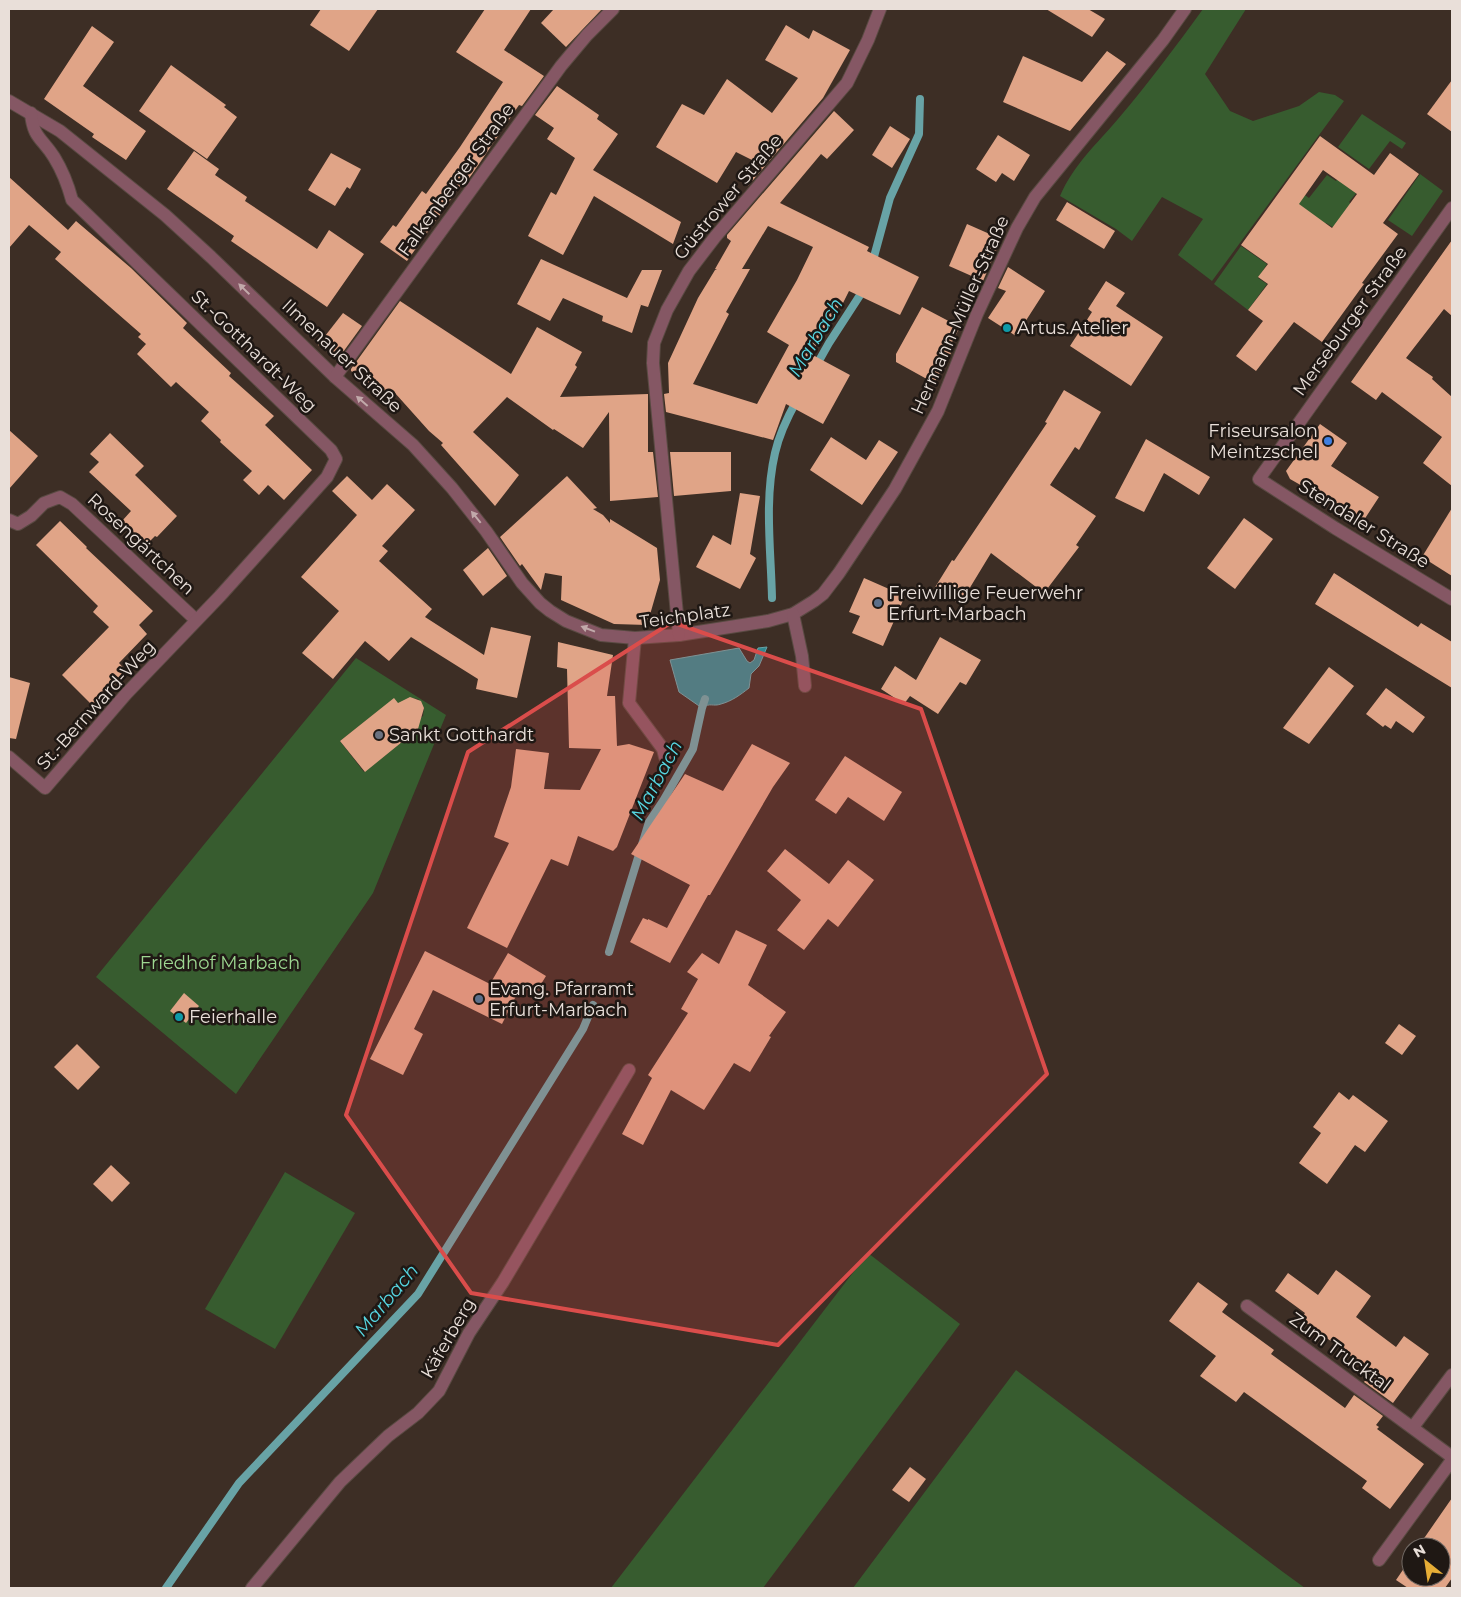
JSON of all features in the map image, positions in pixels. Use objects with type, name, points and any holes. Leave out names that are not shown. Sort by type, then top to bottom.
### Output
[{"type":"street","name":"Falkenberger Straße","points":[[335,377],[561,66],[587,35],[613,9]]},
{"type":"street","name":"Güstrower Straße","points":[[679,634],[653,363],[654,343],[667,310],[689,271],[715,237],[847,83],[868,40],[880,9]]},
{"type":"street","name":"Hermann-Müller-Straße","points":[[793,614],[823,594],[840,573],[895,489],[938,411],[981,306],[1017,228],[1035,197],[1163,40],[1185,9]]},
{"type":"street","name":"Ilmenauer Straße","points":[[9,101],[60,131],[165,215],[335,377],[412,445],[446,482],[486,531],[522,583],[540,603],[566,621],[601,634],[635,638]]},
{"type":"street","name":"St.-Gotthardt-Weg","points":[[31,113],[32,126],[37,137],[54,156],[68,184],[72,200],[331,450],[336,459],[327,477],[206,610]]},
{"type":"street","name":"Merseburger Straße","points":[[1258,479],[1452,208]]},
{"type":"street","name":"Stendaler Straße","points":[[1258,479],[1452,599]]},
{"type":"street","name":"Rosengärtchen","points":[[9,520],[18,524],[31,516],[44,503],[60,497],[72,504],[196,620]]},
{"type":"street","name":"St.-Bernward-Weg","points":[[9,757],[45,788],[126,694],[206,610]]},
{"type":"street","name":"Teichplatz","points":[[665,756],[663,749],[630,703],[635,638],[679,634],[768,621],[793,614]]},
{"type":"street","points":[[793,614],[802,656],[805,686]]},
{"type":"street","name":"Käferberg","points":[[252,1588],[340,1482],[388,1436],[418,1414],[439,1391],[469,1333],[503,1282],[629,1070]]},
{"type":"street","name":"Zum Trucktal","points":[[1247,1306],[1413,1426],[1452,1458],[1379,1560]]},
{"type":"street","points":[[1413,1426],[1452,1375]]},
{"type":"highlighted area","points":[[672,622],[921,709],[1047,1074],[778,1345],[471,1293],[346,1115],[468,752]]},
{"type":"green space","points":[[1203,9],[1246,9],[1205,74],[1230,111],[1253,121],[1299,106],[1319,92],[1335,95],[1344,101],[1212,281],[1178,255],[1203,219],[1162,197],[1132,241],[1116,229],[1060,196],[1079,164],[1140,92]]},
{"type":"green space","points":[[1362,114],[1406,143],[1402,149],[1390,141],[1369,169],[1338,147]]},
{"type":"green space","points":[[1351,161],[1357,192],[1349,202],[1365,217],[1350,238],[1326,223],[1315,237],[1288,183],[1309,198],[1327,175],[1336,181]]},
{"type":"green space","points":[[1420,174],[1443,191],[1412,236],[1388,220]]},
{"type":"green space","points":[[1241,246],[1267,264],[1258,278],[1267,284],[1248,310],[1214,284]]},
{"type":"green space","name":"Friedhof Marbach","points":[[356,658],[446,715],[373,893],[236,1094],[96,977]],"holes":[[[409,698],[418,699],[424,708],[423,716],[414,723],[418,729],[364,772],[340,741],[394,699],[400,706],[402,702]]]},
{"type":"green space","points":[[285,1172],[355,1213],[275,1349],[205,1309]]},
{"type":"green space","points":[[868,1253],[960,1324],[763,1588],[611,1588]]},
{"type":"green space","points":[[1016,1370],[1283,1572],[1305,1588],[853,1588]]},
{"type":"water","points":[[767,647],[759,666],[751,674],[749,688],[725,703],[707,705],[702,708],[679,692],[670,660],[739,648],[750,663],[754,660],[758,648]]},
{"type":"building","points":[[321,9],[378,9],[349,51],[310,25]]},
{"type":"building","points":[[485,9],[531,9],[504,50],[544,76],[522,106],[519,105],[463,187],[461,185],[407,261],[380,242],[393,225],[396,227],[422,191],[426,194],[503,82],[456,52]]},
{"type":"building","points":[[554,9],[602,9],[566,47],[541,23]]},
{"type":"building","points":[[1046,9],[1088,9],[1105,19],[1092,37]]},
{"type":"building","points":[[786,25],[809,39],[813,30],[850,50],[823,98],[748,186],[758,163],[736,152],[717,183],[656,147],[682,104],[704,115],[727,79],[772,113],[798,78],[765,60]]},
{"type":"building","points":[[92,26],[114,42],[83,86],[146,131],[126,160],[92,137],[94,134],[44,99]]},
{"type":"building","points":[[1107,51],[1126,64],[1070,131],[1003,102],[1023,56],[1082,82]]},
{"type":"building","points":[[171,65],[226,105],[224,107],[237,117],[207,159],[139,111]]},
{"type":"building","points":[[1452,80],[1452,132],[1427,114]]},
{"type":"building","points":[[557,86],[599,115],[597,119],[618,134],[593,170],[681,222],[673,244],[594,196],[563,255],[528,236],[551,192],[556,195],[575,158],[547,139],[554,128],[535,115]]},
{"type":"building","points":[[834,111],[854,130],[827,159],[821,154],[780,203],[869,247],[867,251],[919,277],[900,315],[849,291],[842,305],[840,304],[811,354],[850,375],[823,424],[786,404],[773,440],[666,412],[664,394],[669,393],[668,363],[698,298],[715,270],[717,270],[715,269],[731,241],[727,238],[727,235]],"holes":[[[768,226],[813,247],[797,280],[767,332],[789,345],[757,404],[693,384],[729,314],[726,312],[750,269],[742,269]]]},
{"type":"building","points":[[890,126],[910,139],[892,168],[872,155]]},
{"type":"building","points":[[998,135],[1030,155],[1014,181],[1002,173],[996,182],[976,169]]},
{"type":"building","points":[[1320,136],[1374,175],[1390,153],[1419,174],[1383,223],[1398,234],[1322,342],[1294,322],[1256,371],[1236,356],[1263,321],[1248,310],[1268,284],[1258,277],[1268,264],[1241,245]],"holes":[[[1323,170],[1357,194],[1332,228],[1299,204]]]},
{"type":"building","points":[[194,151],[219,169],[215,175],[247,197],[245,201],[317,249],[329,230],[364,254],[327,307],[231,241],[234,236],[167,189]]},
{"type":"building","points":[[331,153],[361,169],[350,189],[347,187],[335,206],[308,190]]},
{"type":"building","points":[[9,177],[68,230],[76,221],[131,268],[187,323],[183,328],[231,373],[229,376],[274,416],[265,425],[312,470],[284,500],[268,485],[259,495],[243,480],[252,471],[220,442],[221,440],[201,421],[209,412],[176,382],[171,387],[137,354],[146,344],[138,337],[141,334],[55,259],[61,252],[29,225],[9,248]]},
{"type":"building","points":[[1067,202],[1115,231],[1104,249],[1056,220]]},
{"type":"building","points":[[967,224],[1001,239],[983,281],[949,266]]},
{"type":"building","points":[[1452,240],[1452,316],[1444,309],[1406,358],[1433,377],[1432,379],[1452,397],[1452,486],[1423,463],[1442,437],[1382,392],[1376,400],[1351,382]]},
{"type":"building","points":[[541,259],[627,298],[642,270],[662,270],[648,307],[638,304],[641,305],[632,333],[602,321],[603,316],[563,298],[550,321],[517,304]]},
{"type":"building","points":[[1008,267],[1045,291],[1016,336],[988,318],[1006,291],[998,288]]},
{"type":"building","points":[[1106,281],[1125,293],[1116,306],[1163,337],[1131,386],[1070,346],[1092,312],[1088,309]]},
{"type":"building","points":[[400,301],[511,374],[537,327],[582,352],[575,365],[577,367],[560,397],[648,394],[648,452],[653,452],[658,497],[610,501],[609,412],[583,448],[553,430],[507,397],[473,432],[519,475],[495,506],[441,445],[443,443],[429,431],[395,393],[390,397],[351,371]]},
{"type":"building","points":[[922,307],[960,327],[951,344],[955,346],[934,383],[896,362],[896,354]]},
{"type":"building","points":[[343,313],[362,326],[338,359],[318,345]]},
{"type":"building","points":[[1064,390],[1101,412],[1079,450],[1075,447],[1050,485],[1096,516],[1076,545],[1079,547],[1044,593],[991,553],[960,604],[934,589],[1047,423],[1045,422]]},
{"type":"building","points":[[1320,424],[1347,443],[1331,466],[1379,497],[1362,523],[1290,479],[1286,471]]},
{"type":"building","points":[[9,430],[38,456],[9,489]]},
{"type":"building","points":[[110,433],[144,466],[135,475],[177,516],[157,537],[155,536],[146,545],[122,521],[131,511],[89,472],[99,462],[90,454]]},
{"type":"building","points":[[831,437],[866,460],[879,440],[898,452],[862,505],[810,470]]},
{"type":"building","points":[[1146,439],[1210,477],[1199,495],[1164,473],[1144,512],[1115,498]]},
{"type":"building","points":[[670,452],[731,452],[731,491],[674,496]]},
{"type":"building","points":[[347,476],[372,500],[387,484],[415,510],[382,546],[388,551],[379,561],[432,609],[425,617],[484,655],[491,627],[531,636],[517,698],[476,689],[478,679],[411,637],[389,661],[365,641],[333,679],[302,653],[339,611],[301,577],[357,515],[332,491]]},
{"type":"building","points":[[567,476],[597,508],[593,509],[603,515],[610,523],[610,519],[657,548],[660,580],[647,625],[614,624],[561,600],[562,576],[545,573],[541,590],[522,564],[520,566],[500,537]]},
{"type":"building","points":[[740,493],[760,496],[750,554],[756,558],[740,589],[696,567],[713,535],[731,545]]},
{"type":"building","points":[[1452,508],[1452,576],[1422,557]]},
{"type":"building","points":[[1244,518],[1273,539],[1235,589],[1207,568]]},
{"type":"building","points":[[60,521],[153,611],[139,625],[147,634],[119,663],[127,672],[93,706],[62,675],[109,627],[93,612],[98,606],[36,545]]},
{"type":"building","points":[[488,548],[507,576],[483,596],[463,570]]},
{"type":"building","points":[[1334,573],[1418,627],[1421,623],[1452,642],[1452,688],[1315,604]]},
{"type":"building","points":[[864,578],[905,596],[883,646],[852,633],[860,616],[849,612]]},
{"type":"building","points":[[940,637],[981,660],[966,685],[960,682],[938,714],[910,696],[904,704],[881,689],[895,666],[916,680]]},
{"type":"building","points":[[558,642],[613,655],[607,696],[615,696],[617,746],[629,744],[654,752],[617,847],[613,851],[578,836],[568,866],[551,859],[507,948],[467,928],[509,843],[494,837],[511,787],[516,749],[549,753],[544,789],[580,790],[601,749],[569,748],[567,669],[557,667]]},
{"type":"building","points":[[1329,667],[1354,686],[1309,744],[1283,728]]},
{"type":"building","points":[[9,677],[30,683],[16,739],[9,738]]},
{"type":"building","points":[[1386,688],[1425,717],[1413,733],[1396,721],[1391,729],[1385,725],[1383,727],[1366,714]]},
{"type":"building","name":"Sankt Gotthardt","points":[[410,697],[421,701],[424,708],[418,729],[365,772],[340,741],[394,698],[398,703]]},
{"type":"building","points":[[752,744],[790,763],[773,787],[710,895],[708,895],[670,963],[630,942],[643,918],[667,928],[690,885],[631,854],[685,774],[723,791]]},
{"type":"building","points":[[845,756],[902,792],[884,821],[848,797],[836,814],[815,800]]},
{"type":"building","points":[[785,849],[829,884],[848,860],[874,880],[838,927],[828,919],[804,950],[777,930],[801,900],[767,871]]},
{"type":"building","points":[[736,930],[767,945],[748,985],[786,1012],[769,1036],[771,1037],[750,1072],[734,1063],[704,1110],[671,1090],[643,1145],[622,1134],[652,1078],[648,1075],[688,1013],[681,1009],[698,979],[687,972],[702,953],[719,964]]},
{"type":"building","points":[[425,951],[490,984],[508,953],[546,976],[535,994],[521,986],[502,1024],[433,990],[414,1029],[423,1034],[403,1075],[370,1059]]},
{"type":"building","points":[[184,993],[199,1006],[186,1023],[170,1011]]},
{"type":"building","points":[[1399,1024],[1416,1036],[1402,1055],[1385,1043]]},
{"type":"building","points":[[77,1044],[100,1067],[78,1090],[54,1067]]},
{"type":"building","points":[[1339,1092],[1349,1100],[1353,1095],[1388,1121],[1365,1152],[1355,1145],[1327,1184],[1299,1163],[1321,1133],[1313,1127]]},
{"type":"building","points":[[111,1165],[130,1183],[112,1202],[93,1184]]},
{"type":"building","points":[[1336,1270],[1371,1296],[1356,1317],[1396,1347],[1404,1336],[1429,1354],[1393,1403],[1364,1382],[1370,1374],[1353,1361],[1355,1359],[1301,1319],[1305,1313],[1275,1291],[1288,1273],[1318,1295]]},
{"type":"building","points":[[1198,1282],[1228,1304],[1222,1312],[1274,1350],[1271,1354],[1345,1408],[1354,1395],[1383,1416],[1376,1425],[1379,1427],[1377,1429],[1424,1464],[1390,1509],[1362,1488],[1367,1481],[1244,1392],[1236,1402],[1200,1376],[1216,1356],[1169,1321]]},
{"type":"building","points":[[910,1467],[926,1479],[909,1502],[892,1490]]},
{"type":"building","points":[[1452,1498],[1451,1579],[1451,1537],[1425,1537]]},
{"type":"building","points":[[1401,1573],[1401,1583],[1396,1580]]},
{"type":"building","points":[[1406,1587],[1446,1587],[1445,1588]]},
{"type":"waterway","name":"Marbach","points":[[872,264],[890,198],[919,134],[920,99]]},
{"type":"waterway","name":"Marbach","points":[[816,366],[864,289]]},
{"type":"waterway","name":"Marbach","points":[[772,598],[769,526],[772,471],[779,439],[797,400]]},
{"type":"waterway","name":"Marbach","points":[[609,952],[649,822],[693,749],[705,699]]},
{"type":"waterway","name":"Marbach","points":[[166,1588],[239,1483],[418,1294],[583,1029],[593,1005]]},
{"type":"place","name":"Artus.Atelier","points":[[1007,328]]},
{"type":"place","name":"Friseursalon Meintzschel","points":[[1328,441]]},
{"type":"place","name":"Freiwillige Feuerwehr Erfurt-Marbach","points":[[878,603]]},
{"type":"place","name":"Sankt Gotthardt","points":[[379,735]]},
{"type":"place","name":"Evang. Pfarramt Erfurt-Marbach","points":[[479,999]]},
{"type":"place","name":"Feierhalle","points":[[179,1017]]}]
